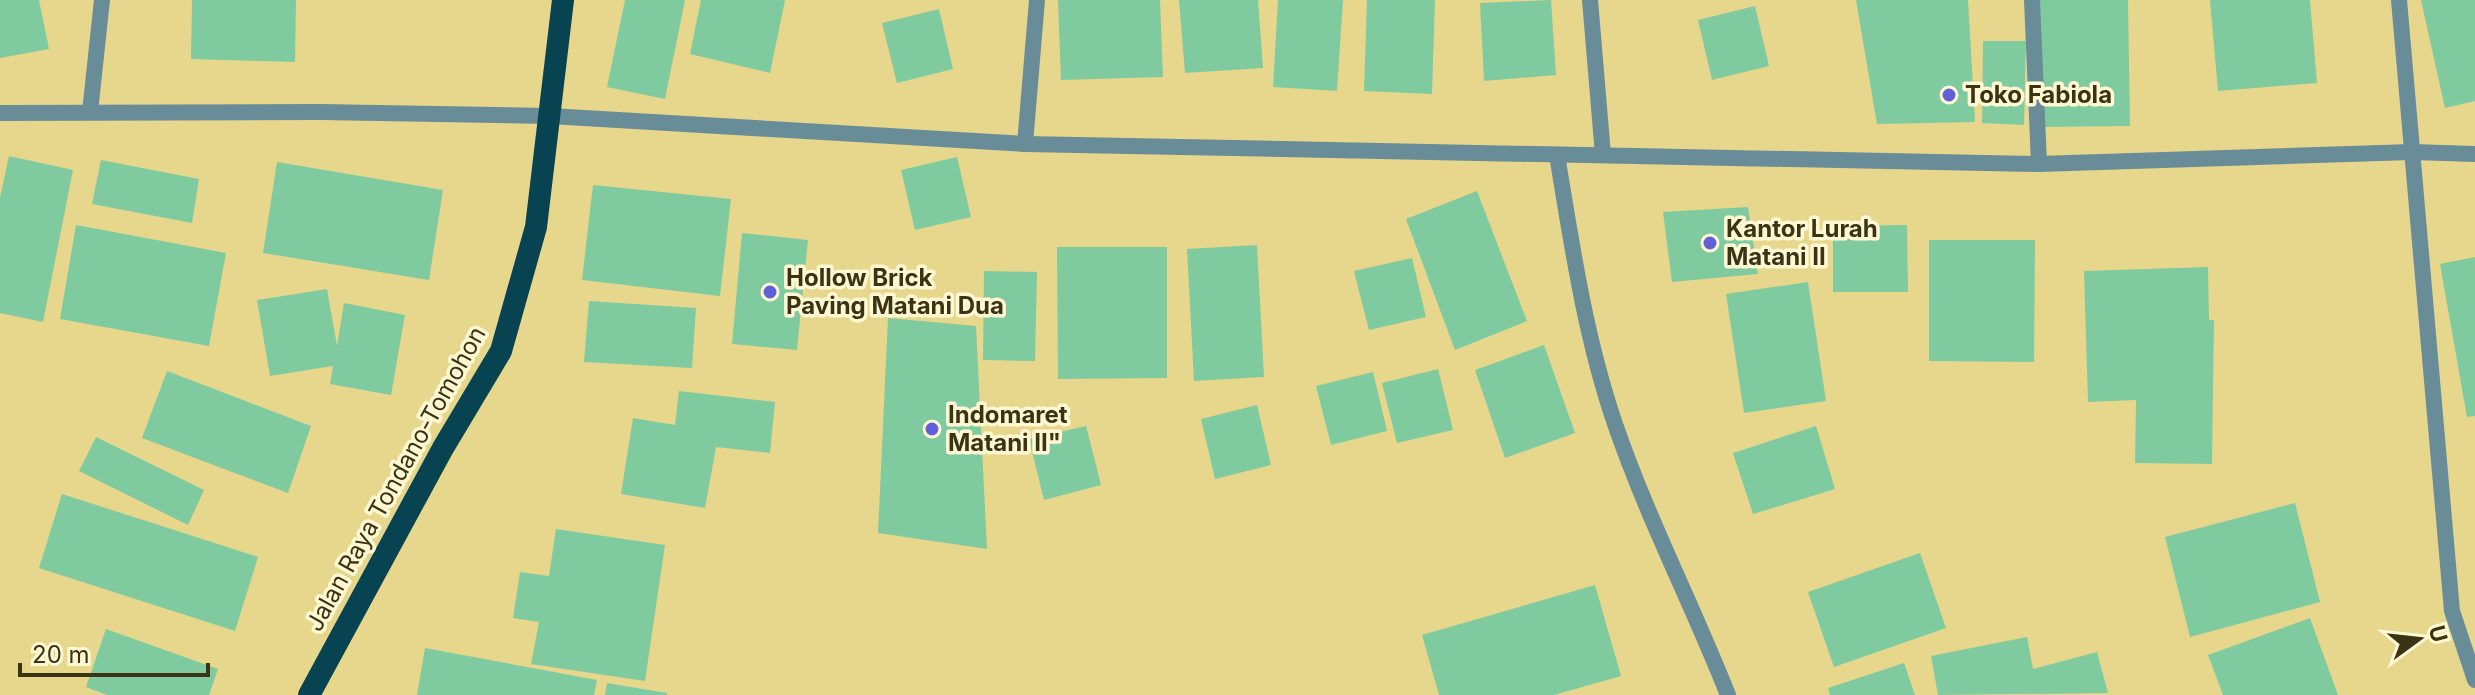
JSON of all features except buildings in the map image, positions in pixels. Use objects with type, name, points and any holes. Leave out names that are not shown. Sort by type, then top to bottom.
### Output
[{"type":"highway","name":"Jalan Raya Tondano-Tomohon","points":[[309,695],[443,448],[501,351],[536,227],[563,0]]},
{"type":"street","points":[[90,112],[102,0]]},
{"type":"street","points":[[1025,144],[1037,0]]},
{"type":"street","points":[[1590,0],[1603,155]]},
{"type":"street","points":[[2032,0],[2039,164]]},
{"type":"street","points":[[2399,0],[2452,611],[2475,680]]},
{"type":"street","points":[[0,113],[550,116],[1025,144],[2039,164],[2412,152],[2475,154]]},
{"type":"street","points":[[1557,155],[1584,316],[1614,421],[1644,504],[1728,695]]},
{"type":"place","name":"Toko Fabiola","points":[[1949,95]]},
{"type":"place","name":"Kantor Lurah Matani II","points":[[1710,243]]},
{"type":"place","name":"Hollow Brick Paving Matani Dua","points":[[770,292]]},
{"type":"place","name":"Indomaret Matani II\"","points":[[932,429]]}]
